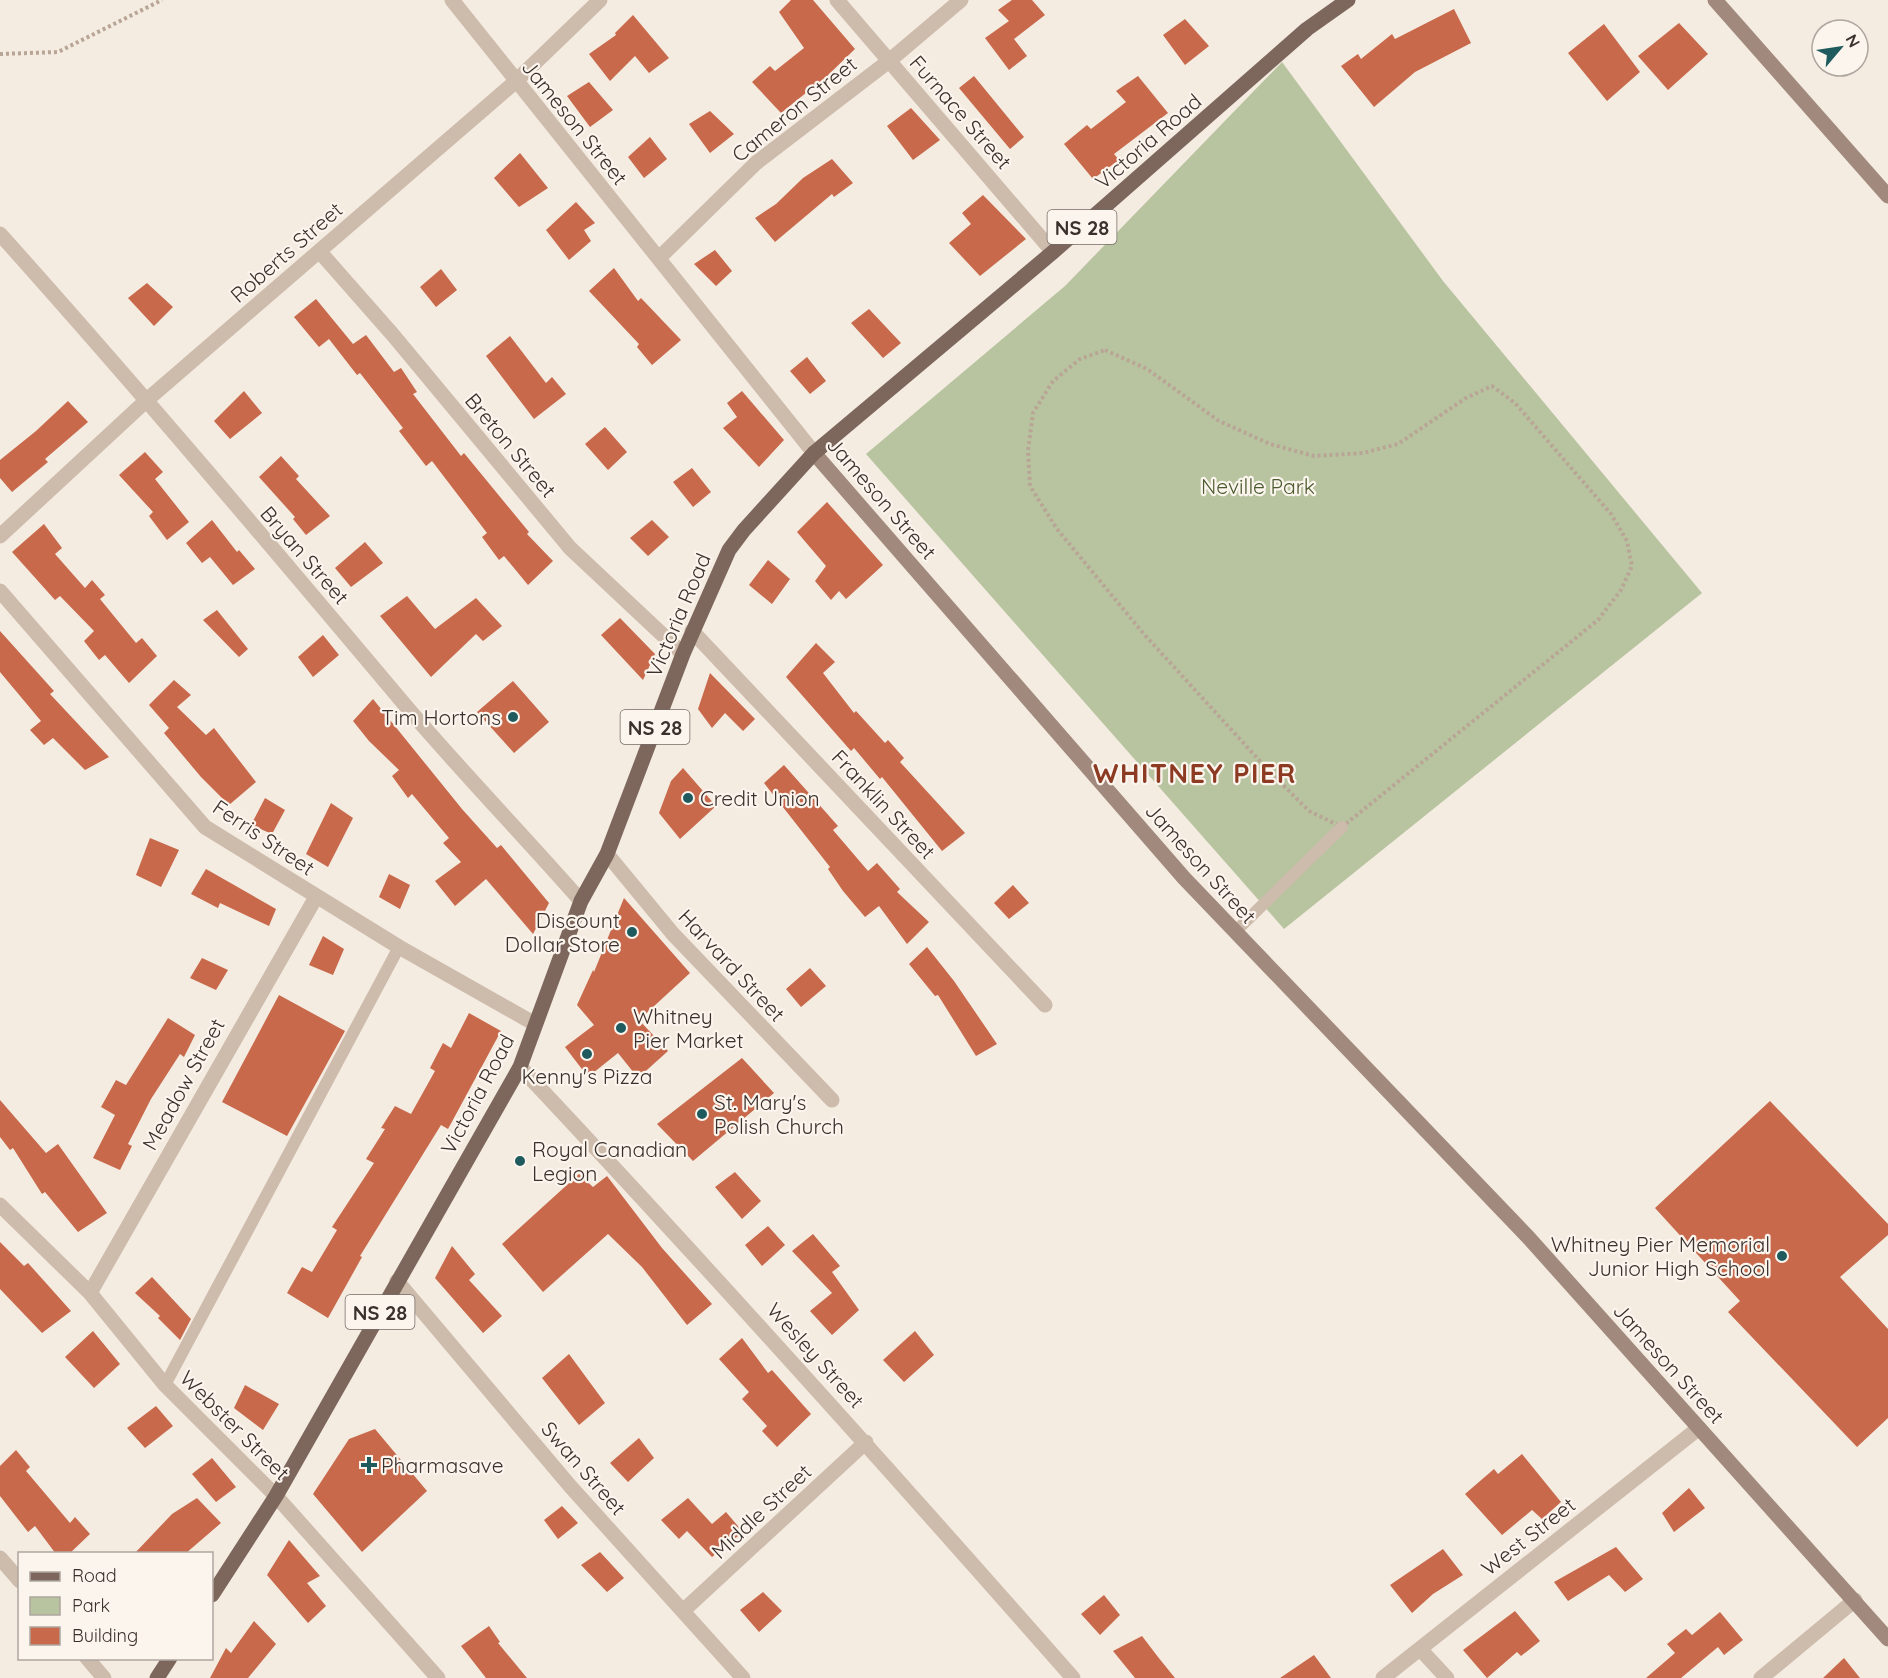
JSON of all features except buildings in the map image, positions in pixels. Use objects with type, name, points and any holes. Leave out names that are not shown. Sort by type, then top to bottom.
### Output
[{"type":"main road","name":"Victoria Road","points":[[213,1592],[276,1496],[520,1066],[581,901],[607,854],[692,631],[729,550],[744,530],[814,453],[1053,252],[1307,29],[1348,0]]},
{"type":"main road","points":[[157,1678],[169,1660]]},
{"type":"street","name":"Jameson Street","points":[[452,0],[515,82],[814,453],[1153,843],[1235,932],[1527,1237],[1888,1639]]},
{"type":"street","name":"Roberts Street","points":[[0,536],[148,399],[515,82],[600,0]]},
{"type":"street","name":"Furnace Street","points":[[837,0],[1053,252]]},
{"type":"street","name":"Cameron Street","points":[[659,258],[756,163],[889,61],[961,0]]},
{"type":"street","points":[[1715,0],[1888,196]]},
{"type":"street","name":"Bryan Street","points":[[0,234],[148,399],[237,509],[406,706],[581,901]]},
{"type":"street","name":"Breton Street","points":[[320,252],[393,335],[570,548],[683,654]]},
{"type":"street","name":"Ferris Street","points":[[0,591],[205,827],[399,947],[536,1024]]},
{"type":"street","name":"Franklin Street","points":[[692,631],[1045,1005]]},
{"type":"street","name":"Harvard Street","points":[[607,854],[673,934],[832,1100]]},
{"type":"street","name":"Meadow Street","points":[[90,1293],[316,897]]},
{"type":"street","name":"Wesley Street","points":[[520,1066],[703,1261],[1073,1678]]},
{"type":"street","name":"Webster Street","points":[[0,1206],[90,1293],[165,1385],[276,1496],[438,1678]]},
{"type":"street","name":"Swan Street","points":[[397,1281],[570,1485],[743,1678]]},
{"type":"street","name":"West Street","points":[[1383,1678],[1699,1428]]},
{"type":"street","name":"Middle Street","points":[[684,1610],[866,1442]]},
{"type":"street","points":[[0,1558],[18,1579]]},
{"type":"street","points":[[1761,1678],[1855,1600]]},
{"type":"street","points":[[1421,1650],[1447,1678]]},
{"type":"street","points":[[88,1660],[104,1678]]},
{"type":"lane","points":[[1235,932],[1342,827]]},
{"type":"lane","points":[[165,1385],[399,947]]},
{"type":"path","points":[[0,54],[58,52],[162,0]]},
{"type":"path","points":[[1105,350],[1147,369],[1219,421],[1270,444],[1314,456],[1363,453],[1398,444],[1466,398],[1492,386],[1515,403],[1611,514],[1627,541],[1632,566],[1622,590],[1599,620],[1342,827],[1309,811],[1269,771],[1143,633],[1057,529],[1030,486],[1028,451],[1033,413],[1053,381],[1080,359],[1105,350]]},
{"type":"green space","name":"Neville Park","points":[[1282,62],[1443,281],[1702,593],[1284,929],[866,454],[1065,286]]},
{"type":"place","name":"Tim Hortons","points":[[513,717]]},
{"type":"place","name":"Credit Union","points":[[688,798]]},
{"type":"place","name":"Discount Dollar Store","points":[[632,932]]},
{"type":"place","name":"Whitney Pier Market","points":[[621,1028]]},
{"type":"place","name":"Kenny's Pizza","points":[[587,1054]]},
{"type":"place","name":"St. Mary's Polish Church","points":[[702,1114]]},
{"type":"place","name":"Royal Canadian Legion","points":[[520,1161]]},
{"type":"place","name":"Whitney Pier Memorial Junior High School","points":[[1782,1256]]},
{"type":"place","name":"Pharmasave","points":[[369,1465]]},
{"type":"district","name":"WHITNEY PIER","points":[[1195,773]]}]
